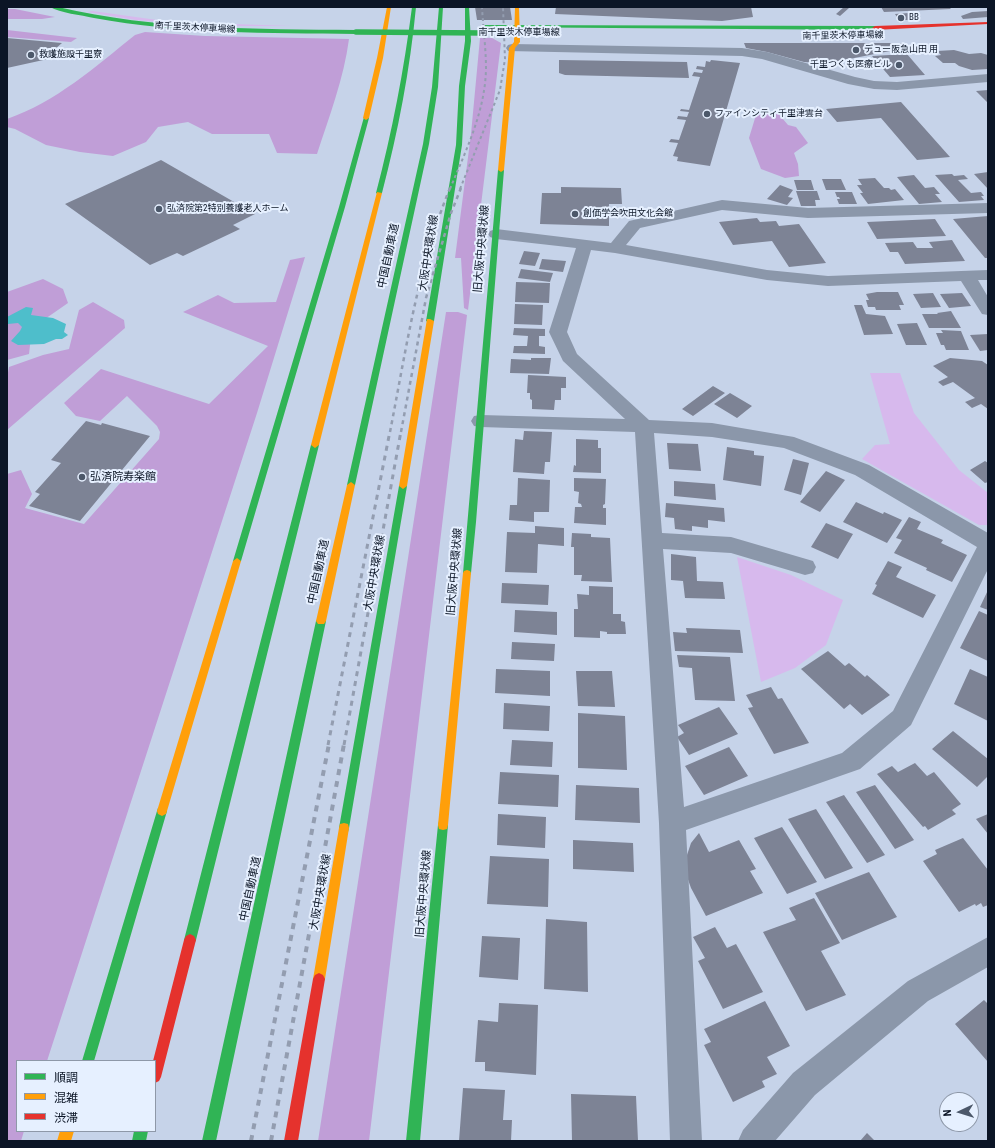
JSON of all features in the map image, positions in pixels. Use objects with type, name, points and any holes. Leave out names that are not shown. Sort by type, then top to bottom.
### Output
[{"type":"main road","name":"南千里茨木停車場線","points":[[52,7],[78,14],[124,22],[168,27],[246,30],[357,28],[821,29],[893,28],[988,23]]},
{"type":"main road","name":"南千里茨木停車場線","points":[[90,7],[175,19],[357,28]]},
{"type":"main road","points":[[88,1060],[342,207],[376,80],[385,39],[388,7]]},
{"type":"main road","points":[[156,1073],[392,143],[411,38],[414,7]]},
{"type":"main road","name":"中国自動車道","points":[[209,1141],[426,144],[435,87],[441,7]]},
{"type":"main road","name":"大阪中央環状線","points":[[291,1141],[459,146],[462,86],[468,40],[467,7]]},
{"type":"main road","name":"旧大阪中央環状線","points":[[413,1141],[481,420],[512,48],[517,42],[516,29],[519,19],[517,7]]},
{"type":"main road","name":"南千里茨木停車場線","points":[[516,29],[798,36],[888,35],[988,31]]},
{"type":"street","points":[[512,48],[742,52],[763,55],[853,81],[874,85],[897,86],[988,78]]},
{"type":"street","points":[[615,248],[635,224],[722,205],[808,213],[988,208]]},
{"type":"street","points":[[496,234],[615,248],[767,275],[828,281],[967,277],[988,275]]},
{"type":"street","points":[[586,244],[558,332],[569,357],[644,426],[672,823],[686,1141]]},
{"type":"street","points":[[967,277],[988,310]]},
{"type":"street","points":[[481,420],[712,430],[786,442],[862,470],[988,543]]},
{"type":"street","points":[[652,540],[731,545],[805,567]]},
{"type":"street","points":[[672,823],[851,761],[902,718],[988,547]]},
{"type":"street","points":[[754,1141],[804,1084],[918,991],[988,951]]},
{"type":"shaded area","points":[[7,9],[15,9],[55,17],[42,19],[7,19]]},
{"type":"shaded area","points":[[92,11],[172,22],[291,26],[209,26],[136,20],[88,12]]},
{"type":"shaded area","points":[[7,30],[77,38],[71,42],[7,37]]},
{"type":"shaded area","points":[[145,32],[205,36],[349,39],[340,83],[317,154],[277,153],[269,134],[212,134],[188,122],[158,127],[146,142],[113,156],[80,152],[46,145],[15,129],[7,127],[7,119],[42,103],[74,83],[135,35]]},
{"type":"shaded area","points":[[480,38],[492,38],[501,43],[468,310],[464,308],[461,258],[455,258],[471,134]]},
{"type":"shaded area","points":[[777,112],[788,125],[796,127],[808,143],[794,153],[798,164],[799,176],[785,178],[761,169],[749,138],[756,115]]},
{"type":"shaded area","points":[[305,257],[257,413],[47,1060],[16,1060],[16,1132],[24,1132],[21,1141],[7,1141],[7,474],[21,470],[32,494],[25,508],[84,524],[159,439],[160,432],[157,426],[127,396],[100,421],[76,416],[64,403],[101,369],[209,404],[268,346],[183,312],[218,295],[234,303],[276,302],[290,260]]},
{"type":"shaded area","points":[[43,279],[63,289],[68,303],[32,328],[29,354],[7,360],[7,292]]},
{"type":"shaded area","points":[[93,302],[124,320],[125,328],[7,430],[7,378],[9,367],[43,355],[69,349],[79,310]]},
{"type":"shaded area","points":[[446,312],[458,312],[467,315],[369,1141],[318,1141]]},
{"type":"shaded area","points":[[870,373],[900,373],[914,413],[959,470],[988,493],[988,525],[979,525],[862,459],[875,445],[890,444]]},
{"type":"shaded area","points":[[737,557],[791,575],[843,600],[826,645],[795,668],[761,682]]},
{"type":"water","points":[[26,307],[33,308],[31,315],[53,318],[66,324],[64,332],[68,335],[62,339],[56,339],[44,344],[18,345],[11,341],[22,327],[18,323],[8,324],[7,317]]},
{"type":"building","points":[[475,7],[510,7],[512,20],[477,20]]},
{"type":"building","points":[[556,7],[751,7],[753,17],[722,21],[555,14]]},
{"type":"building","points":[[844,7],[849,8],[840,16],[836,14]]},
{"type":"building","points":[[881,7],[949,7],[951,9],[884,12]]},
{"type":"building","points":[[988,11],[988,17],[963,19],[961,16],[972,12]]},
{"type":"building","points":[[909,13],[914,20],[899,20],[895,14]]},
{"type":"building","name":"救護施設千里寮","points":[[7,38],[62,43],[55,49],[58,49],[56,52],[53,53],[57,57],[7,68]]},
{"type":"building","points":[[744,43],[903,43],[908,51],[890,51],[834,62],[829,66],[804,62],[746,48]]},
{"type":"building","points":[[954,50],[969,54],[981,53],[988,55],[988,69],[972,70],[959,66],[955,63],[943,63],[935,56],[941,55],[937,51]]},
{"type":"building","name":"千里つくも医療ビル","points":[[907,54],[925,75],[890,77],[872,56]]},
{"type":"building","points":[[559,60],[687,62],[689,78],[565,75],[559,73]]},
{"type":"building","name":"ファインシティ千里津雲台","points":[[711,60],[740,63],[710,166],[677,161],[678,157],[673,156],[678,143],[669,142],[671,139],[679,140],[686,120],[677,119],[678,116],[687,117],[689,112],[680,111],[681,109],[689,110],[700,77],[692,76],[694,72],[702,73],[703,70],[696,69],[697,66],[705,67],[706,61],[710,62]]},
{"type":"building","points":[[988,90],[988,103],[976,91]]},
{"type":"building","points":[[901,102],[950,157],[917,160],[881,118],[837,122],[826,109]]},
{"type":"building","name":"弘済院第2特別養護老人ホーム","points":[[161,160],[255,214],[233,225],[240,229],[183,256],[177,253],[150,265],[65,204]]},
{"type":"building","points":[[988,172],[988,189],[974,174]]},
{"type":"building","points":[[952,174],[954,176],[964,175],[968,179],[958,180],[971,193],[981,192],[984,196],[981,196],[984,200],[959,202],[935,175]]},
{"type":"building","points":[[914,175],[925,188],[934,187],[940,194],[935,194],[942,202],[919,204],[897,177]]},
{"type":"building","points":[[875,178],[884,188],[889,188],[891,190],[895,189],[904,200],[868,204],[860,193],[863,193],[857,185],[862,185],[858,179]]},
{"type":"building","points":[[822,179],[841,179],[846,190],[826,190]]},
{"type":"building","points":[[794,180],[811,180],[814,190],[797,190]]},
{"type":"building","points":[[780,185],[793,190],[788,197],[793,198],[787,205],[767,199]]},
{"type":"building","name":"創価学会吹田文化会館","points":[[561,187],[621,188],[622,204],[609,204],[609,226],[540,224],[542,193],[561,193]]},
{"type":"building","points":[[796,191],[817,191],[820,200],[815,200],[816,206],[801,206]]},
{"type":"building","points":[[835,192],[852,192],[857,204],[839,204],[837,199],[840,199],[837,197]]},
{"type":"building","points":[[988,216],[988,258],[985,258],[953,219]]},
{"type":"building","points":[[757,218],[760,222],[776,221],[779,226],[799,224],[826,263],[789,267],[772,241],[733,245],[719,222]]},
{"type":"building","points":[[935,219],[946,236],[877,239],[867,222]]},
{"type":"building","points":[[952,240],[965,261],[905,264],[898,252],[890,252],[885,243],[913,242],[917,248],[933,248],[929,242]]},
{"type":"building","points":[[524,251],[540,253],[535,266],[519,264]]},
{"type":"building","points":[[542,259],[566,261],[563,272],[539,269]]},
{"type":"building","points":[[521,269],[553,273],[550,282],[518,278]]},
{"type":"building","points":[[516,282],[550,283],[549,303],[515,302]]},
{"type":"building","points":[[877,292],[898,292],[904,305],[899,305],[901,310],[876,310],[875,307],[868,307],[866,300],[869,300],[866,294]]},
{"type":"building","points":[[933,293],[941,307],[921,308],[913,294]]},
{"type":"building","points":[[962,293],[971,306],[949,308],[940,294]]},
{"type":"building","points":[[515,304],[543,305],[542,325],[514,324]]},
{"type":"building","points":[[854,305],[862,305],[866,314],[885,316],[893,334],[864,335]]},
{"type":"building","points":[[951,311],[961,328],[929,328],[922,314],[938,314],[937,313]]},
{"type":"building","points":[[917,323],[927,345],[906,345],[897,324]]},
{"type":"building","points":[[514,328],[545,329],[545,336],[539,336],[539,346],[545,347],[545,354],[513,353],[514,346],[527,346],[528,336],[513,335]]},
{"type":"building","points":[[941,330],[961,331],[969,350],[946,350],[944,345],[941,345],[936,333],[943,333]]},
{"type":"building","points":[[988,334],[988,350],[980,351],[970,335]]},
{"type":"building","points":[[531,358],[551,358],[549,374],[510,373],[511,359],[531,360]]},
{"type":"building","points":[[950,358],[982,361],[988,365],[988,409],[981,404],[972,408],[965,402],[975,398],[953,382],[943,386],[938,382],[948,377],[933,366]]},
{"type":"building","points":[[528,375],[566,377],[566,388],[561,388],[561,400],[555,400],[554,410],[532,409],[530,393],[527,393]]},
{"type":"building","points":[[713,386],[725,393],[693,416],[682,409]]},
{"type":"building","points":[[730,393],[752,406],[737,418],[714,404]]},
{"type":"building","name":"弘済院寿楽館","points":[[86,421],[101,425],[102,423],[150,436],[80,521],[29,506],[40,494],[35,492],[61,463],[51,460]]},
{"type":"building","points":[[524,431],[552,432],[550,462],[545,462],[544,474],[513,472],[515,439],[523,440]]},
{"type":"building","points":[[576,439],[598,440],[598,448],[601,448],[601,473],[573,472],[574,465],[576,466]]},
{"type":"building","points":[[667,443],[698,444],[701,471],[669,469]]},
{"type":"building","points":[[727,447],[754,451],[754,455],[764,456],[761,486],[723,480]]},
{"type":"building","points":[[793,459],[809,463],[801,495],[784,490]]},
{"type":"building","points":[[985,461],[988,463],[988,482],[985,483],[970,470]]},
{"type":"building","points":[[826,471],[845,480],[820,512],[800,502]]},
{"type":"building","points":[[518,478],[550,480],[549,512],[534,512],[534,522],[509,520],[510,505],[517,505]]},
{"type":"building","points":[[574,478],[606,479],[605,504],[603,505],[603,508],[606,508],[606,525],[574,523],[575,507],[582,507],[581,504],[578,503],[579,492],[574,491]]},
{"type":"building","points":[[674,481],[715,484],[716,500],[674,496]]},
{"type":"building","points":[[856,502],[883,514],[884,512],[902,520],[887,543],[843,522]]},
{"type":"building","points":[[666,503],[724,508],[725,522],[708,520],[708,528],[692,526],[692,531],[675,529],[674,518],[665,517]]},
{"type":"building","points":[[909,517],[921,522],[917,529],[943,540],[941,543],[967,555],[952,582],[926,570],[927,568],[894,553],[902,540],[896,538]]},
{"type":"building","points":[[826,523],[853,534],[838,559],[811,547]]},
{"type":"building","points":[[535,526],[564,528],[564,546],[538,544],[537,573],[505,572],[507,532],[535,533]]},
{"type":"building","points":[[572,533],[591,534],[591,537],[610,538],[612,582],[581,581],[582,575],[574,575],[574,547],[571,547]]},
{"type":"building","points":[[671,554],[696,557],[697,581],[723,582],[725,599],[685,598],[683,581],[671,580]]},
{"type":"building","points":[[888,561],[902,567],[896,577],[936,595],[923,618],[872,594],[877,585],[875,584]]},
{"type":"building","points":[[502,583],[549,585],[548,605],[501,603]]},
{"type":"building","points":[[589,586],[613,587],[613,614],[621,614],[621,621],[625,622],[626,634],[607,634],[607,632],[600,631],[600,638],[574,637],[574,609],[578,609],[577,594],[589,595]]},
{"type":"building","points":[[988,590],[988,610],[980,607]]},
{"type":"building","points":[[515,610],[557,612],[557,635],[514,632]]},
{"type":"building","points":[[979,611],[988,615],[988,661],[960,648]]},
{"type":"building","points":[[686,628],[740,630],[743,653],[675,651],[673,632],[687,633]]},
{"type":"building","points":[[512,642],[555,644],[554,661],[511,659]]},
{"type":"building","points":[[828,651],[845,666],[849,663],[865,677],[867,675],[890,695],[862,715],[850,704],[844,709],[801,669]]},
{"type":"building","points":[[677,655],[730,657],[735,701],[695,700],[692,668],[679,667]]},
{"type":"building","points":[[496,669],[550,671],[550,696],[495,693]]},
{"type":"building","points":[[970,669],[988,677],[988,721],[954,704]]},
{"type":"building","points":[[576,671],[612,671],[615,707],[578,706]]},
{"type":"building","points":[[771,687],[778,699],[782,698],[809,743],[774,754],[748,708],[753,707],[746,695]]},
{"type":"building","points":[[504,703],[550,706],[549,731],[503,729]]},
{"type":"building","points":[[719,707],[738,734],[689,755],[677,737],[684,733],[678,725]]},
{"type":"building","points":[[578,713],[625,716],[627,770],[578,768]]},
{"type":"building","points":[[953,731],[988,759],[988,776],[977,787],[932,749]]},
{"type":"building","points":[[512,740],[553,742],[552,767],[510,765]]},
{"type":"building","points":[[729,747],[748,776],[704,795],[685,766]]},
{"type":"building","points":[[915,763],[927,776],[934,772],[961,804],[952,810],[956,814],[928,830],[925,826],[923,827],[877,774],[892,766],[898,772]]},
{"type":"building","points":[[500,772],[559,775],[558,807],[498,804]]},
{"type":"building","points":[[576,785],[639,788],[640,823],[575,820]]},
{"type":"building","points":[[875,785],[914,840],[895,849],[856,792]]},
{"type":"building","points":[[844,795],[885,855],[867,863],[826,802]]},
{"type":"building","points":[[816,809],[853,868],[825,879],[788,819]]},
{"type":"building","points":[[498,814],[546,817],[545,848],[497,845]]},
{"type":"building","points":[[988,814],[988,834],[976,819]]},
{"type":"building","points":[[782,827],[817,882],[787,894],[754,838]]},
{"type":"building","points":[[699,833],[709,852],[739,840],[756,869],[750,871],[763,893],[706,916],[691,888],[686,874],[686,858],[691,843]]},
{"type":"building","points":[[963,838],[988,870],[988,905],[983,907],[981,903],[976,906],[975,904],[959,912],[923,861],[937,854],[935,850]]},
{"type":"building","points":[[573,840],[633,843],[634,872],[573,869]]},
{"type":"building","points":[[490,856],[549,859],[548,907],[487,904]]},
{"type":"building","points":[[869,872],[897,917],[842,940],[815,893]]},
{"type":"building","points":[[814,898],[840,943],[821,951],[846,995],[806,1011],[763,932],[796,920],[789,908]]},
{"type":"building","points":[[546,919],[587,922],[588,992],[544,989]]},
{"type":"building","points":[[715,927],[727,948],[736,944],[763,992],[723,1009],[698,961],[705,958],[693,937]]},
{"type":"building","points":[[482,936],[520,938],[518,980],[479,977]]},
{"type":"building","points":[[984,1000],[988,1004],[988,1062],[955,1024]]},
{"type":"building","points":[[765,1001],[790,1046],[767,1057],[777,1074],[762,1081],[765,1087],[733,1102],[704,1045],[711,1042],[704,1029]]},
{"type":"building","points":[[499,1003],[538,1005],[536,1075],[485,1071],[485,1062],[475,1062],[478,1020],[498,1022]]},
{"type":"building","points":[[463,1088],[505,1090],[503,1120],[512,1120],[511,1141],[459,1141]]},
{"type":"building","points":[[571,1094],[636,1096],[638,1141],[572,1141]]},
{"type":"building","points":[[867,1133],[875,1141],[860,1141]]},
{"type":"railway","points":[[450,189],[474,130],[485,85],[486,53],[482,7]]},
{"type":"railway","points":[[460,189],[500,90],[505,59],[503,7]]},
{"type":"railway","points":[[390,432],[421,278],[429,248],[450,188]]},
{"type":"railway","points":[[401,432],[426,298],[451,213],[461,188]]},
{"type":"railway","points":[[328,745],[390,431]]},
{"type":"railway","points":[[344,745],[401,431]]},
{"type":"railway","points":[[251,1141],[329,744]]},
{"type":"railway","points":[[271,1141],[344,744]]},
{"type":"traffic: fast","points":[[52,7],[127,22],[184,28],[356,32]]},
{"type":"traffic: fast","points":[[379,193],[400,101],[414,7]]},
{"type":"traffic: fast","points":[[351,485],[426,144],[435,87],[441,7]]},
{"type":"traffic: fast","points":[[430,321],[459,145],[462,86],[468,41],[467,7]]},
{"type":"traffic: fast","points":[[484,26],[875,28]]},
{"type":"traffic: fast","points":[[356,32],[485,33]]},
{"type":"traffic: fast","points":[[237,561],[342,207],[366,118]]},
{"type":"traffic: fast","points":[[467,573],[501,170]]},
{"type":"traffic: fast","points":[[190,940],[315,445]]},
{"type":"traffic: fast","points":[[344,828],[403,486]]},
{"type":"traffic: fast","points":[[209,1141],[321,621]]},
{"type":"traffic: fast","points":[[88,1060],[162,811]]},
{"type":"traffic: fast","points":[[413,1141],[443,825]]},
{"type":"traffic: fast","points":[[139,1141],[141,1132]]},
{"type":"traffic: slow","points":[[366,118],[380,58],[389,7]]},
{"type":"traffic: slow","points":[[501,170],[512,48],[517,42],[517,7]]},
{"type":"traffic: slow","points":[[315,445],[379,193]]},
{"type":"traffic: slow","points":[[403,486],[430,321]]},
{"type":"traffic: slow","points":[[321,621],[351,485]]},
{"type":"traffic: slow","points":[[162,811],[237,561]]},
{"type":"traffic: slow","points":[[443,825],[467,573]]},
{"type":"traffic: slow","points":[[319,979],[344,828]]},
{"type":"traffic: slow","points":[[64,1141],[67,1132]]},
{"type":"traffic: jam","points":[[875,28],[988,23]]},
{"type":"traffic: jam","points":[[156,1073],[190,940]]},
{"type":"traffic: jam","points":[[291,1141],[319,979]]},
{"type":"place","name":"BB","points":[[901,18]]},
{"type":"place","name":"デュー阪急山田 用","points":[[856,50]]},
{"type":"place","name":"救護施設千里寮","points":[[31,55]]},
{"type":"place","name":"千里つくも医療ビル","points":[[899,65]]},
{"type":"place","name":"ファインシティ千里津雲台","points":[[707,114]]},
{"type":"place","name":"弘済院第2特別養護老人ホーム","points":[[159,209]]},
{"type":"place","name":"創価学会吹田文化会館","points":[[575,214]]},
{"type":"place","name":"弘済院寿楽館","points":[[82,477]]}]
